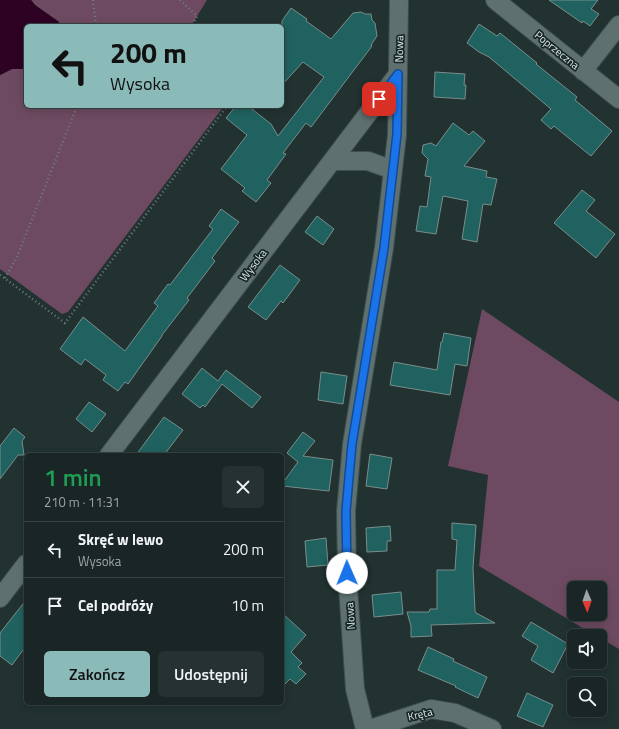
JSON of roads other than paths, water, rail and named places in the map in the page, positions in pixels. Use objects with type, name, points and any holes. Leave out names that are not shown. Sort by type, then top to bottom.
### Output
[{"type":"street","name":"Nowa","points":[[365,729],[356,689],[347,573],[346,511],[352,444],[384,248],[397,134],[399,0]]},
{"type":"street","name":"Poprzeczna","points":[[495,0],[619,99]]},
{"type":"street","points":[[583,71],[619,25]]},
{"type":"street","name":"Wysoka","points":[[111,453],[398,74]]},
{"type":"street","points":[[333,160],[368,161],[393,170]]},
{"type":"street","points":[[0,598],[24,567]]},
{"type":"street","name":"Kręta","points":[[370,729],[431,709],[455,713],[492,729]]}]
